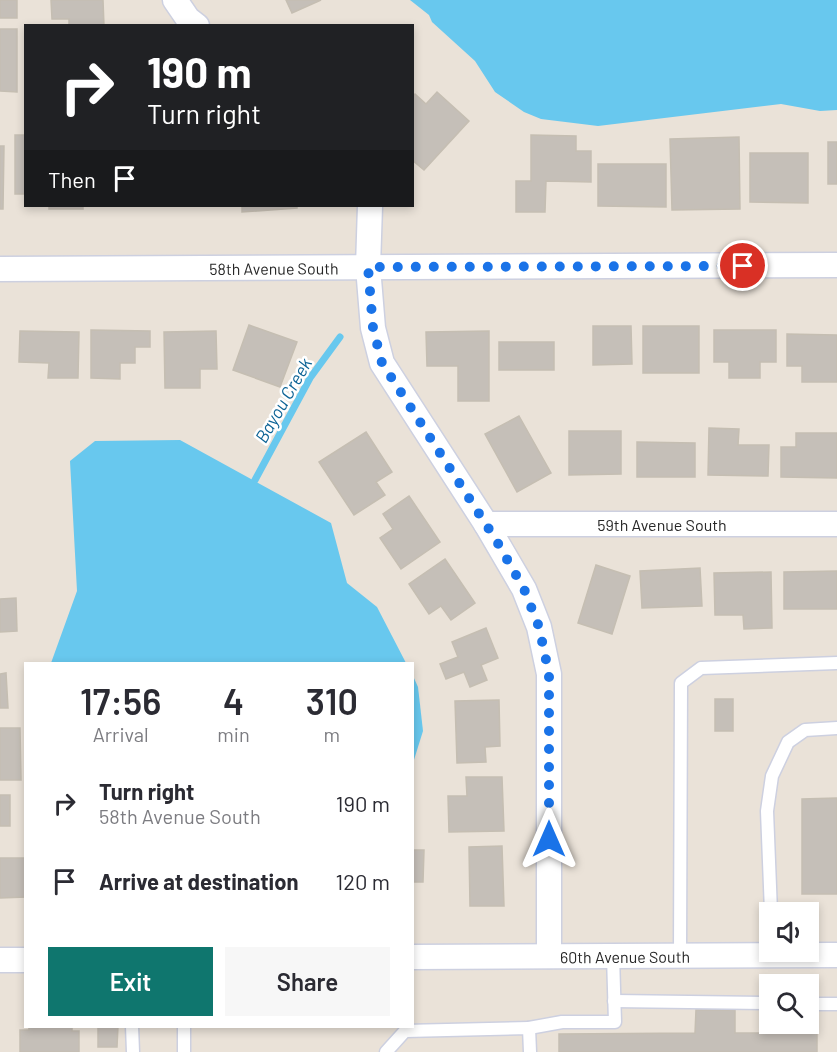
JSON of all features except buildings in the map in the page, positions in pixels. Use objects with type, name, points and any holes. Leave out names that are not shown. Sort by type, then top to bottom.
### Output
[{"type":"street","points":[[175,0],[188,20],[194,24]]},
{"type":"street","points":[[370,207],[368,267],[373,328],[382,363],[486,524],[524,589],[539,627],[549,674],[549,957]]},
{"type":"street","name":"58th Avenue South","points":[[0,269],[837,265]]},
{"type":"street","name":"59th Avenue South","points":[[486,524],[837,524]]},
{"type":"street","name":"60th Avenue South","points":[[414,957],[759,953]]},
{"type":"street","name":"60th Avenue South","points":[[819,954],[837,955]]},
{"type":"street","points":[[0,960],[24,960]]},
{"type":"lane","points":[[680,956],[681,683],[701,668],[837,663]]},
{"type":"lane","points":[[771,902],[766,811],[772,776],[788,742],[805,730],[837,728]]},
{"type":"lane","points":[[386,1052],[405,1031],[530,1028],[562,1022],[615,1022],[613,956]]},
{"type":"lane","points":[[614,1001],[759,1003]]},
{"type":"lane","points":[[819,1004],[837,1004]]},
{"type":"lane","points":[[132,1028],[133,1052]]},
{"type":"lane","points":[[184,1028],[184,1052]]},
{"type":"lane","points":[[530,1028],[530,1052]]},
{"type":"water","points":[[410,0],[837,0],[837,110],[820,111],[781,104],[598,126],[541,119],[524,112],[495,92],[475,61],[432,22],[429,15]]},
{"type":"water","points":[[180,440],[331,523],[347,583],[377,607],[405,662],[51,662],[77,591],[70,461],[95,441]]},
{"type":"water","points":[[414,678],[418,687],[423,731],[414,760]]},
{"type":"waterway","name":"Bayou Creek","points":[[255,480],[310,378],[340,337]]},
{"type":"route","points":[[549,839],[549,674],[539,627],[524,589],[496,540],[382,363],[373,328],[368,267],[743,266]]}]
